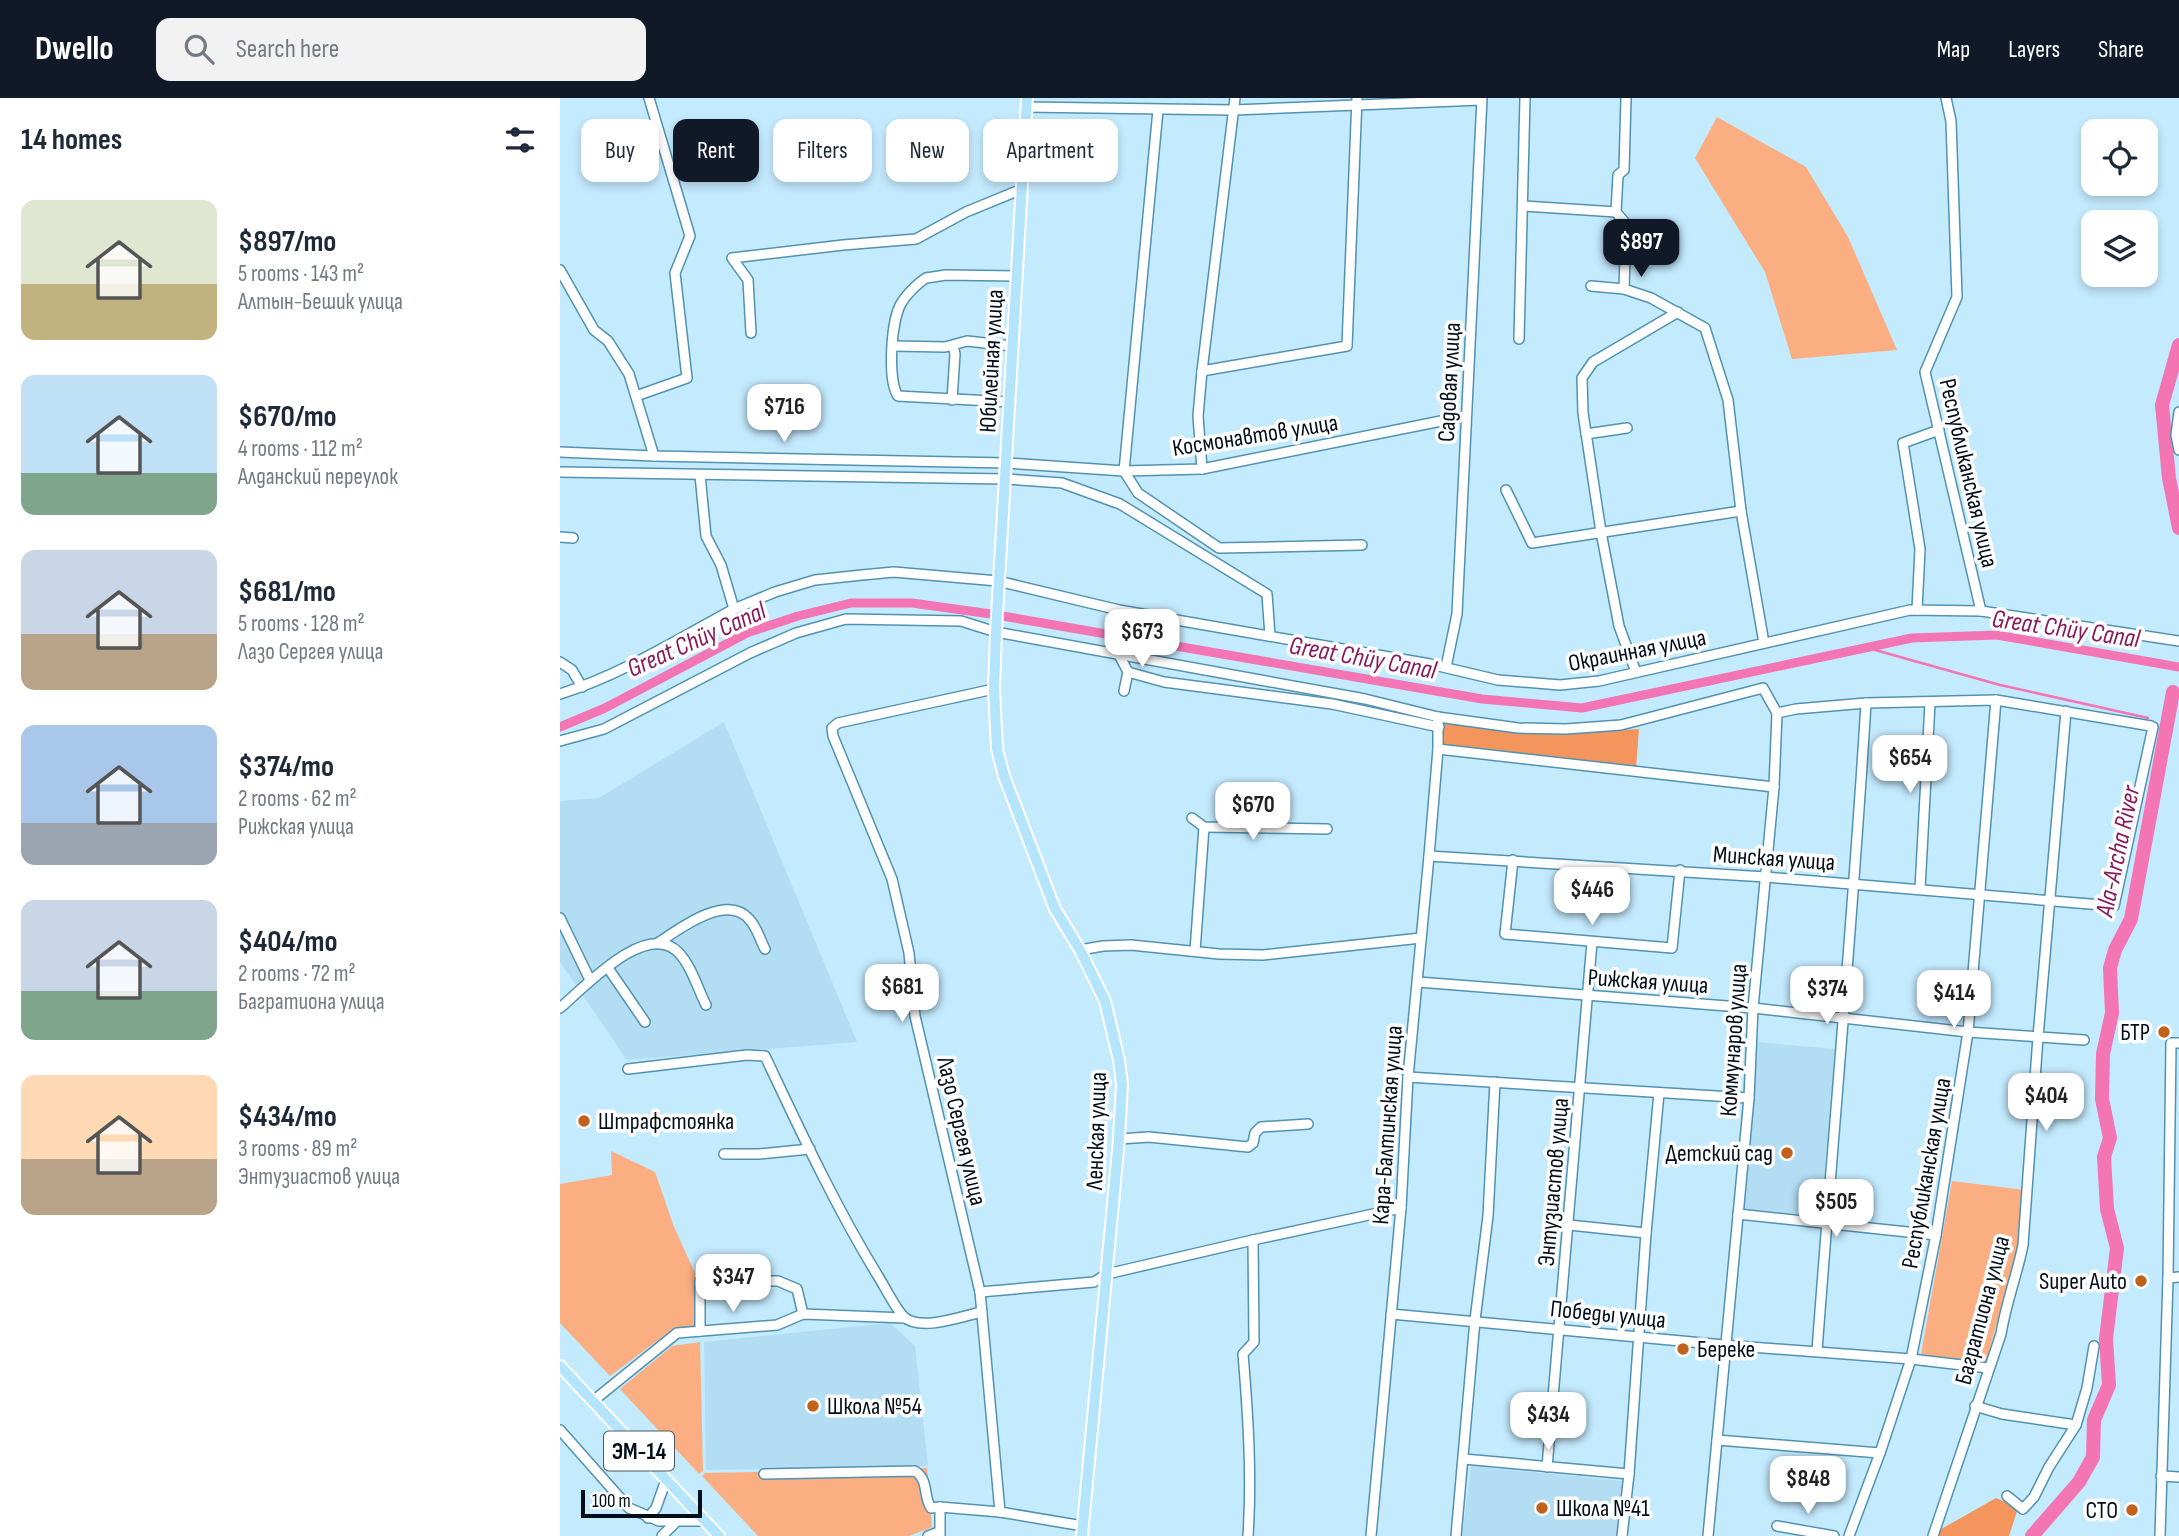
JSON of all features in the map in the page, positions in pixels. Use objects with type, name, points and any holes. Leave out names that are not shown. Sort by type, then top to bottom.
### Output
[{"type":"main road","name":"Юбилейная улица","points":[[996,629],[1026,103]]},
{"type":"main road","name":"Ленская улица","points":[[996,629],[994,689],[997,749],[1004,776],[1055,909],[1080,950],[1105,1001],[1115,1037],[1122,1084],[1082,1531]]},
{"type":"main road","name":"ЭМ-14","points":[[560,1366],[719,1536]]},
{"type":"street","points":[[636,396],[687,378],[675,273],[690,236],[649,98]]},
{"type":"street","points":[[1202,469],[1198,416],[1202,371],[1235,98]]},
{"type":"street","points":[[1519,339],[1525,98]]},
{"type":"street","points":[[1624,289],[1626,224],[1616,212],[1618,175],[1624,170],[1626,98]]},
{"type":"street","name":"Республиканская улица","points":[[1945,98],[1951,121],[1957,297],[1925,372],[1980,611]]},
{"type":"street","points":[[1026,103],[1157,110],[1233,110],[1356,101],[1481,99]]},
{"type":"street","name":"Садовая улица","points":[[1446,667],[1457,614],[1481,99]]},
{"type":"street","points":[[1202,371],[1347,346],[1356,101]]},
{"type":"street","points":[[1157,110],[1124,471],[1138,493],[1219,548],[1362,545]]},
{"type":"street","points":[[751,333],[748,280],[732,258],[916,239],[966,212],[1022,189]]},
{"type":"street","points":[[1523,206],[1616,212]]},
{"type":"street","points":[[560,270],[594,330],[608,341],[629,374],[654,456]]},
{"type":"street","points":[[1010,402],[898,396],[893,387],[893,345],[900,306],[926,278],[946,275],[1016,276]]},
{"type":"street","points":[[1591,286],[1624,289],[1651,298],[1705,328],[1728,400],[1741,510],[1764,643]]},
{"type":"street","points":[[1636,673],[1619,626],[1601,532],[1583,413],[1582,378],[1594,362],[1678,312]]},
{"type":"street","points":[[893,345],[953,345],[967,341],[1012,345]]},
{"type":"street","points":[[952,400],[955,354],[953,345]]},
{"type":"street","points":[[2179,412],[2176,435],[2179,450]]},
{"type":"street","name":"Космонавтов улица","points":[[560,452],[1007,463],[1124,471],[1202,469],[1466,416]]},
{"type":"street","points":[[1586,434],[1627,428]]},
{"type":"street","points":[[1917,610],[1920,549],[1903,443],[1939,430]]},
{"type":"street","points":[[560,472],[1006,479],[1062,483],[1120,504],[1267,594],[1270,636]]},
{"type":"street","points":[[700,475],[706,536],[721,565],[734,609]]},
{"type":"street","points":[[1506,490],[1532,543],[1741,510]]},
{"type":"street","points":[[560,537],[573,538]]},
{"type":"street","name":"Окраинная улица","points":[[560,694],[630,665],[734,609],[775,592],[815,580],[894,572],[998,583],[1119,610],[1446,667],[1498,680],[1560,685],[1600,681],[1917,610],[1980,611],[2179,641]]},
{"type":"street","points":[[560,741],[604,729],[750,653],[796,633],[846,619],[961,621],[1365,699],[1439,722]]},
{"type":"street","points":[[1118,653],[1128,672],[1124,691]]},
{"type":"street","points":[[560,662],[572,670],[582,687]]},
{"type":"street","points":[[1128,672],[1164,682],[1332,704],[1439,722],[1518,728],[1566,729],[1621,725],[1763,688],[1777,713],[1866,703],[1996,700],[2066,710]]},
{"type":"street","name":"Лазо Сергея улица","points":[[994,689],[838,723],[832,728],[892,879],[909,953],[915,1016],[980,1292],[1000,1512]]},
{"type":"street","name":"Республиканская улица","points":[[1849,1536],[1911,1359],[1937,1235],[1968,1032],[1996,700]]},
{"type":"street","points":[[1817,1351],[1855,884],[1866,703]]},
{"type":"street","points":[[1920,889],[1930,703]]},
{"type":"street","name":"Минская улица","points":[[1429,856],[1680,870],[2114,906],[2153,727],[2066,710]]},
{"type":"street","name":"Багратиона улица","points":[[1933,1536],[2001,1334],[2006,1304],[2019,1268],[2023,1245],[2066,710]]},
{"type":"street","name":"Коммунаров улица","points":[[1708,1536],[1749,1098],[1753,1008],[1774,787],[1777,713]]},
{"type":"street","name":"Кара-Балтинская улица","points":[[1371,1536],[1401,1208],[1408,1077],[1439,722]]},
{"type":"street","points":[[1438,749],[1774,787]]},
{"type":"street","points":[[1192,818],[1203,827],[1327,829]]},
{"type":"street","points":[[1195,951],[1203,827]]},
{"type":"street","points":[[1513,860],[1505,934],[1672,948],[1680,870]]},
{"type":"street","points":[[659,943],[697,917],[724,911],[740,913],[749,919],[765,949]]},
{"type":"street","points":[[560,918],[590,980]]},
{"type":"street","points":[[1080,950],[1131,945],[1263,955],[1421,939]]},
{"type":"street","name":"Энтузиастов улица","points":[[1547,1467],[1592,942]]},
{"type":"street","points":[[560,1008],[590,980],[608,968],[646,944],[659,943],[673,948],[679,954],[706,1005]]},
{"type":"street","points":[[608,968],[645,1022]]},
{"type":"street","name":"Рижская улица","points":[[1418,982],[1753,1008],[1968,1032],[2084,1040]]},
{"type":"street","points":[[2160,1536],[2175,1043]]},
{"type":"street","points":[[628,1069],[747,1055],[765,1056],[867,1257],[905,1318]]},
{"type":"street","points":[[1408,1077],[1749,1098]]},
{"type":"street","points":[[1456,1536],[1475,1321],[1488,1216],[1495,1082]]},
{"type":"street","points":[[1622,1536],[1659,1093]]},
{"type":"street","points":[[1119,1139],[1149,1137],[1248,1147],[1253,1143],[1255,1132],[1261,1127],[1308,1124]]},
{"type":"street","points":[[724,1154],[810,1149]]},
{"type":"street","points":[[980,1292],[1094,1282],[1107,1274],[1401,1208]]},
{"type":"street","points":[[1738,1214],[1937,1235]]},
{"type":"street","points":[[1569,1225],[1646,1233]]},
{"type":"street","points":[[1248,1536],[1249,1419],[1243,1354],[1254,1342],[1253,1240]]},
{"type":"street","points":[[2168,1278],[2179,1277]]},
{"type":"street","points":[[700,1331],[700,1280],[778,1281],[797,1289],[803,1314]]},
{"type":"street","points":[[593,1401],[677,1333],[777,1325],[803,1314],[905,1318],[921,1324],[982,1312]]},
{"type":"street","name":"Победы улица","points":[[1391,1314],[1988,1368]]},
{"type":"street","points":[[2007,1496],[2023,1509],[2034,1497],[2076,1424],[2087,1388],[2094,1346]]},
{"type":"street","points":[[1975,1406],[2002,1414],[2076,1424]]},
{"type":"street","points":[[560,1430],[629,1508],[659,1521],[705,1521]]},
{"type":"street","points":[[1717,1440],[1880,1453]]},
{"type":"street","points":[[1464,1460],[1629,1474]]},
{"type":"street","points":[[764,1474],[915,1471],[926,1484],[928,1505],[931,1508],[1000,1512],[1082,1531]]},
{"type":"street","points":[[2161,1476],[2179,1477]]},
{"type":"street","points":[[648,1517],[656,1508],[666,1480]]},
{"type":"street","points":[[928,1536],[939,1534],[940,1507]]},
{"type":"street","points":[[662,1536],[676,1522]]},
{"type":"street","points":[[1777,1526],[1834,1536]]},
{"type":"shaded area","points":[[1717,117],[1806,167],[1848,237],[1897,350],[1792,359],[1765,272],[1695,158]]},
{"type":"shaded area","points":[[724,722],[857,1042],[627,1060],[560,962],[560,801],[599,798]]},
{"type":"shaded area","points":[[1444,722],[1518,732],[1568,733],[1639,729],[1636,768],[1443,746]]},
{"type":"shaded area","name":"Детский сад","points":[[1757,1042],[1835,1049],[1821,1216],[1743,1209]]},
{"type":"shaded area","points":[[611,1151],[655,1172],[674,1227],[695,1273],[695,1327],[674,1328],[610,1376],[560,1323],[560,1184],[612,1175]]},
{"type":"shaded area","points":[[1952,1181],[2025,1190],[2019,1252],[1986,1363],[1921,1354]]},
{"type":"shaded area","name":"Школа №54","points":[[890,1323],[915,1346],[928,1466],[706,1470],[704,1342]]},
{"type":"shaded area","points":[[700,1342],[703,1471],[699,1474],[620,1389],[672,1346]]},
{"type":"shaded area","name":"Школа №41","points":[[1471,1466],[1623,1481],[1616,1536],[1462,1536]]},
{"type":"shaded area","points":[[927,1468],[932,1527],[909,1536],[758,1536],[702,1476],[705,1473]]},
{"type":"shaded area","points":[[1996,1498],[2018,1508],[2009,1536],[1929,1536]]},
{"type":"waterway","name":"Ala-Archa River","points":[[2179,345],[2162,405],[2169,478],[2179,528]]},
{"type":"waterway","name":"Great Chüy Canal","points":[[560,727],[605,708],[747,633],[798,616],[851,603],[912,603],[991,614],[1482,699],[1582,708],[1912,638],[1997,635],[2179,667]]},
{"type":"waterway","points":[[1868,648],[2000,685],[2148,718]]},
{"type":"waterway","name":"Ala-Archa River","points":[[2032,1536],[2079,1482],[2093,1457],[2094,1420],[2109,1385],[2106,1339],[2117,1248],[2107,1209],[2104,1157],[2110,1138],[2102,1099],[2103,1054],[2112,1013],[2110,968],[2115,950],[2131,919],[2173,692]]},
{"type":"place","name":"БТР","points":[[2164,1032]]},
{"type":"place","name":"Штрафстоянка","points":[[584,1121]]},
{"type":"place","name":"Детский сад","points":[[1787,1153]]},
{"type":"place","name":"Super Auto","points":[[2141,1281]]},
{"type":"place","name":"Береке","points":[[1683,1349]]},
{"type":"place","name":"Школа №54","points":[[813,1406]]},
{"type":"place","name":"Школа №41","points":[[1542,1508]]},
{"type":"place","name":"СТО","points":[[2132,1510]]}]
